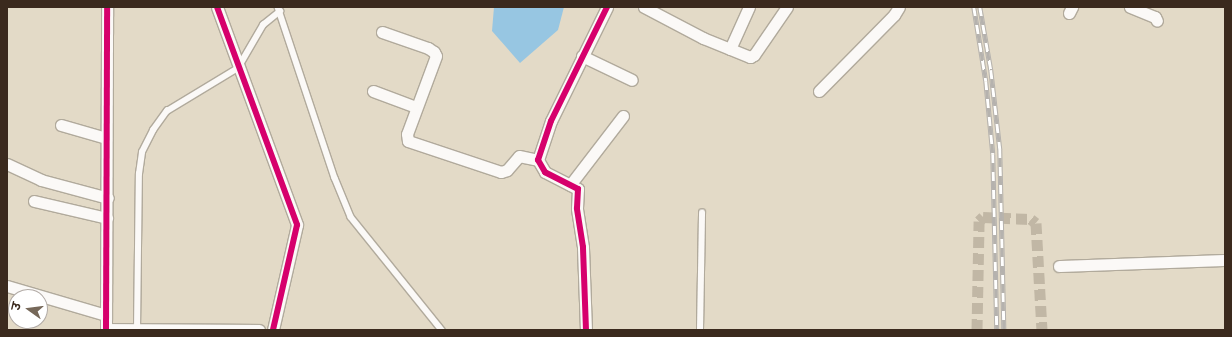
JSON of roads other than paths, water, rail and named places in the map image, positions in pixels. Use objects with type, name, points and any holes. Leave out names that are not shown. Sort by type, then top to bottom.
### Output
[{"type":"street","points":[[107,7],[106,138],[108,198],[106,315],[112,330],[259,330]]},
{"type":"street","points":[[217,7],[238,68],[297,225],[273,330]]},
{"type":"street","points":[[538,160],[551,121],[607,7]]},
{"type":"street","points":[[644,7],[746,57],[754,54],[787,7]]},
{"type":"street","points":[[730,49],[749,7]]},
{"type":"street","points":[[819,92],[894,15],[899,7]]},
{"type":"street","points":[[1135,8],[1155,17],[1157,21]]},
{"type":"street","points":[[382,32],[434,52],[435,62],[416,107],[406,137],[414,144],[501,172],[507,170],[519,156],[538,160],[545,172],[578,189],[577,208],[583,247],[586,330]]},
{"type":"street","points":[[582,56],[632,80]]},
{"type":"street","points":[[373,91],[416,107]]},
{"type":"street","points":[[570,184],[623,116]]},
{"type":"street","points":[[61,125],[106,138]]},
{"type":"street","points":[[7,164],[41,180],[108,198]]},
{"type":"street","points":[[34,201],[107,218]]},
{"type":"street","points":[[1059,266],[1225,260]]},
{"type":"street","points":[[7,286],[106,315]]},
{"type":"lane","points":[[137,329],[139,174],[142,152],[153,130],[166,111],[238,68],[263,25],[279,9],[335,178],[351,217],[442,330]]},
{"type":"lane","points":[[700,330],[702,213]]},
{"type":"water","points":[[494,7],[564,7],[558,30],[520,63],[492,31]]},
{"type":"tunnel","points":[[977,330],[979,221],[983,217],[1031,219],[1036,223],[1042,330]]},
{"type":"railway","points":[[974,7],[986,81],[993,154],[997,330]]},
{"type":"railway","points":[[980,7],[991,70],[1000,149],[1004,330]]}]
